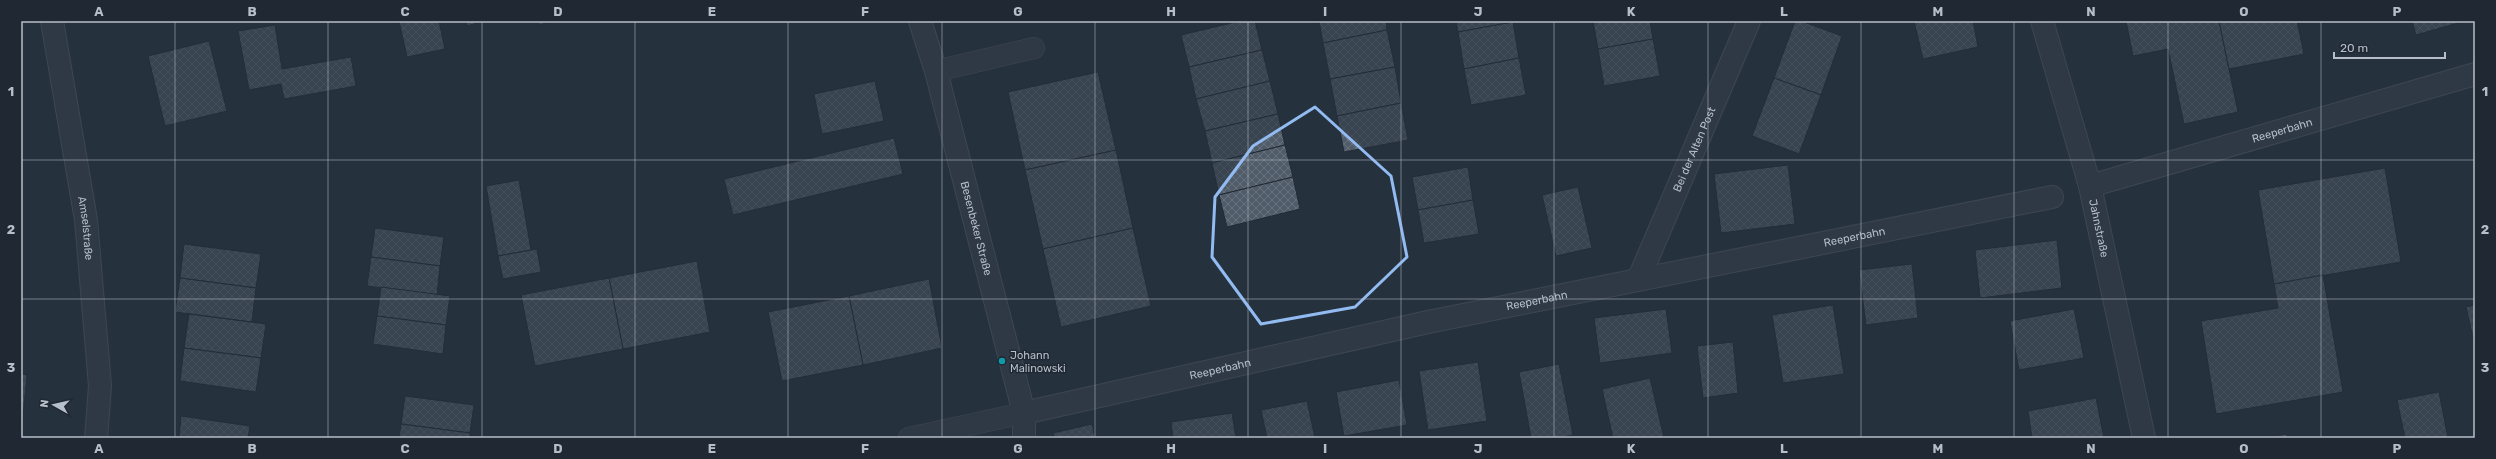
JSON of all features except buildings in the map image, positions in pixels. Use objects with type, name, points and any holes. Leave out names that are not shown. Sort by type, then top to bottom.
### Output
[{"type":"street","name":"Amselstraße","points":[[52,21],[86,220],[100,386],[96,438]]},
{"type":"street","name":"Besenbeker Straße","points":[[920,21],[936,71],[1024,413],[1024,438]]},
{"type":"street","name":"Bei der Alten Post","points":[[1639,278],[1749,21]]},
{"type":"street","name":"Jahnstraße","points":[[2042,21],[2090,186],[2144,438]]},
{"type":"street","name":"Reeperbahn","points":[[2090,186],[2475,74]]},
{"type":"street","name":"Reeperbahn","points":[[1024,413],[1428,322],[1639,278],[2052,197]]},
{"type":"lane","points":[[936,71],[1034,48]]},
{"type":"lane","points":[[909,438],[1024,413]]},
{"type":"highlighted area","points":[[1315,107],[1391,176],[1407,257],[1355,307],[1261,324],[1212,257],[1215,197],[1253,146]]},
{"type":"place","name":"Johann Malinowski","points":[[1002,361]]}]
